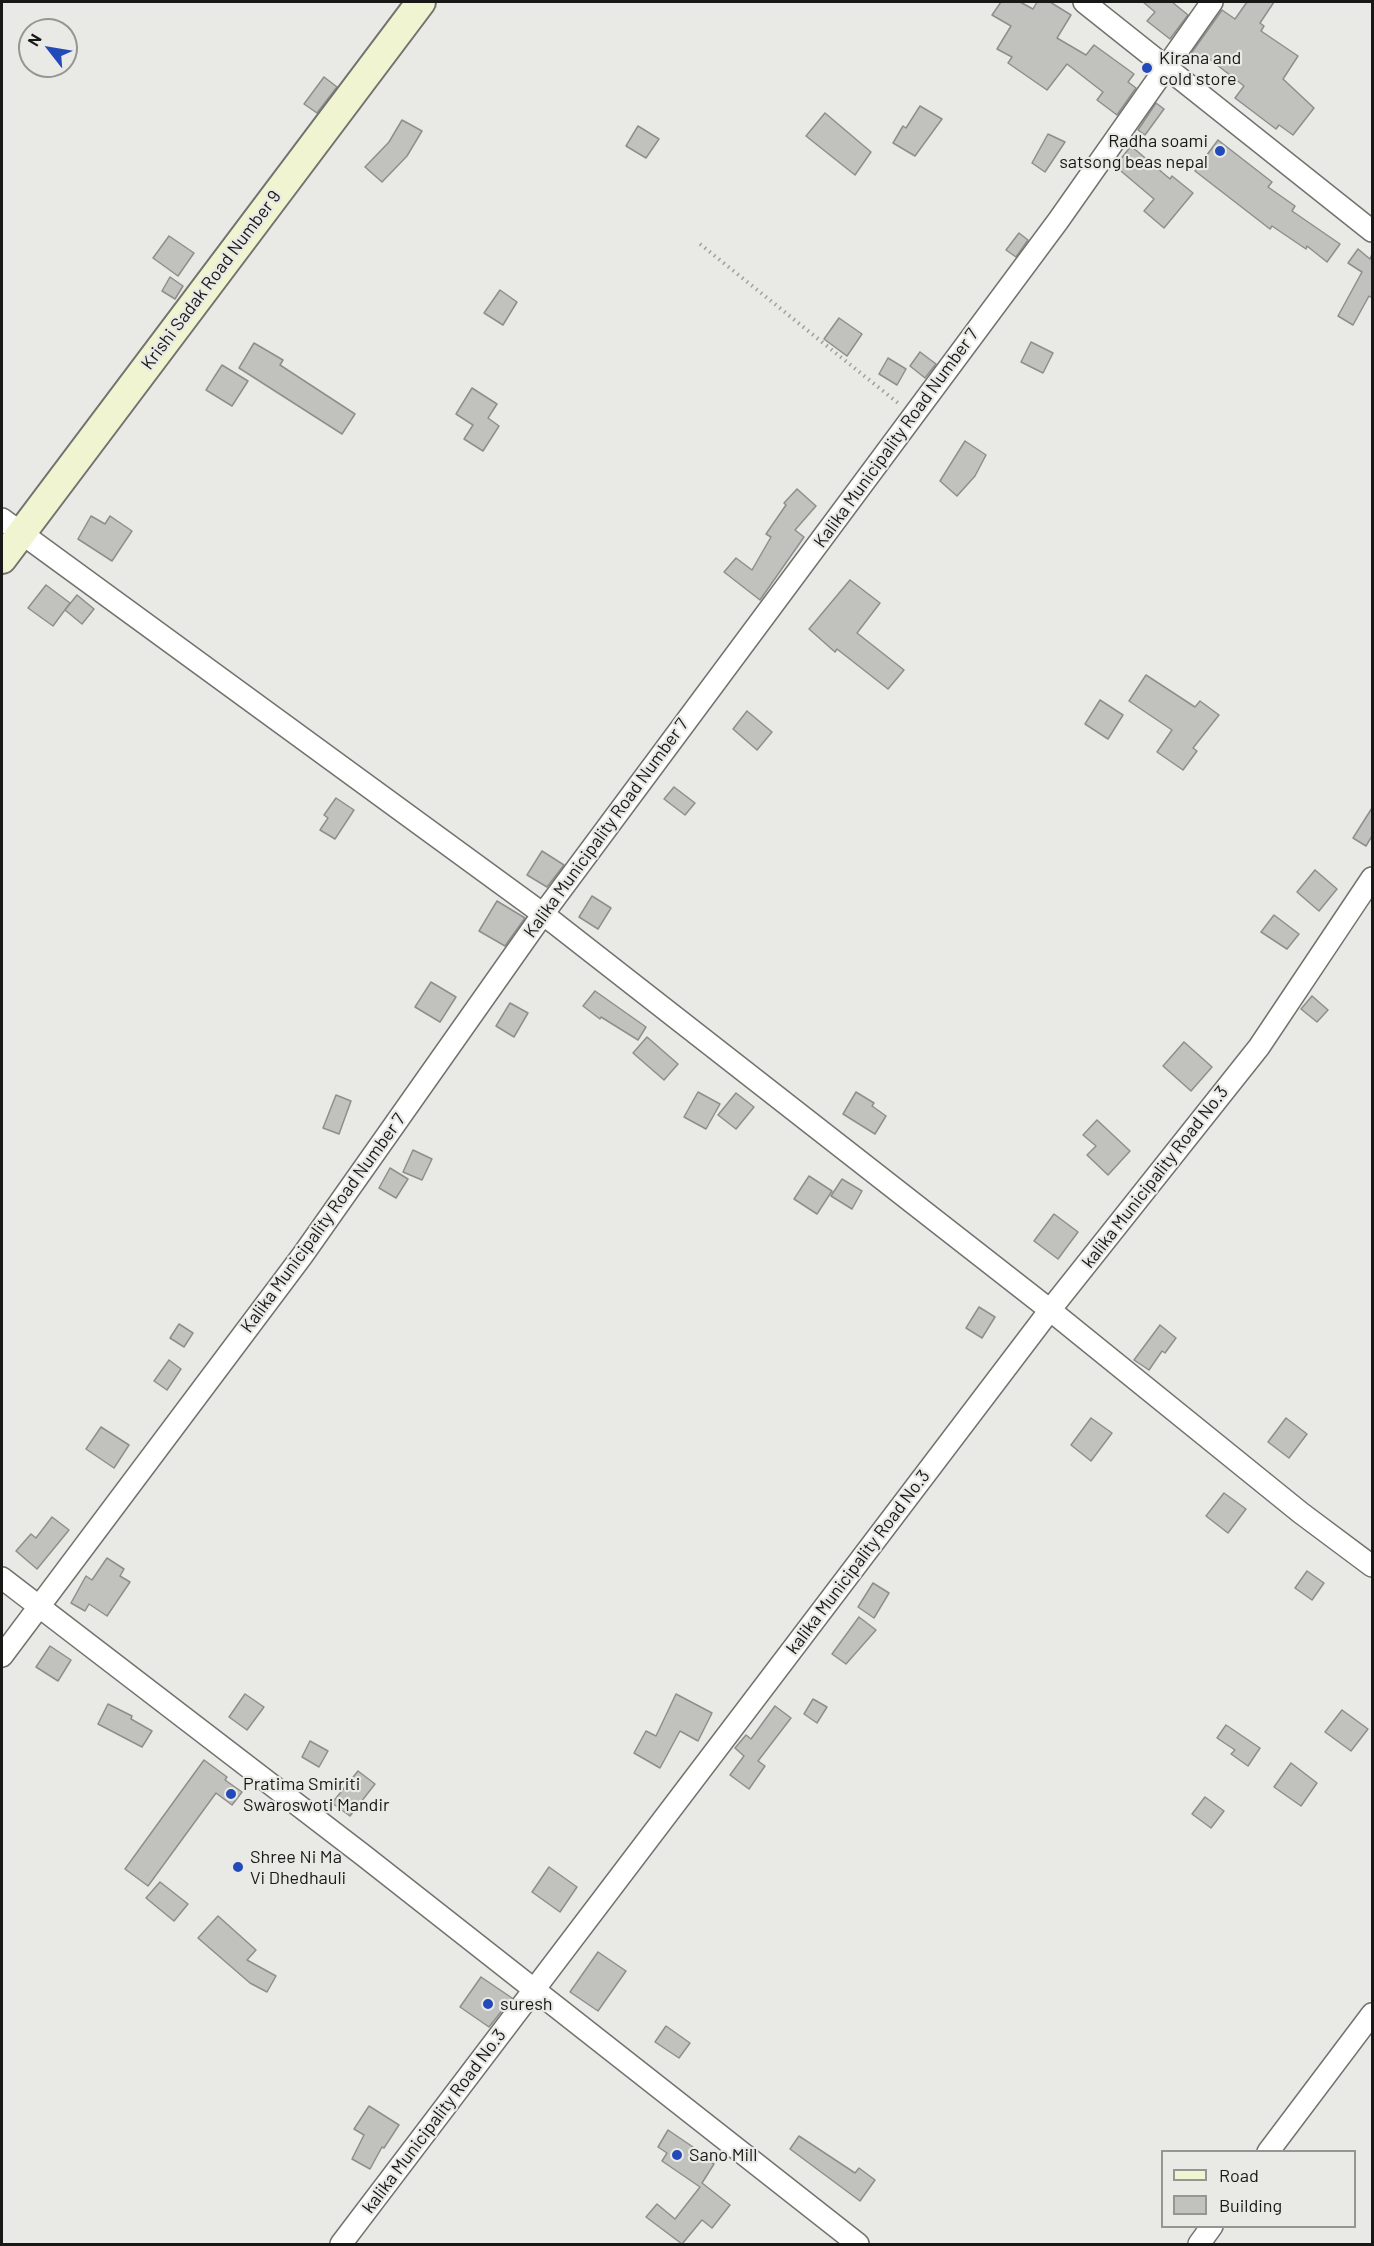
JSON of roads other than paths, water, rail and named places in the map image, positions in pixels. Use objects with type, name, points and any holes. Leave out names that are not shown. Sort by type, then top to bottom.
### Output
[{"type":"street","name":"Krishi Sadak Road Number 9","points":[[2,559],[11,526],[421,2]]},
{"type":"street","points":[[1083,2],[1372,231]]},
{"type":"street","name":"Kalika Municipality Road Number 7","points":[[2,1656],[302,1256],[543,914],[1058,221],[1164,67],[1212,2]]},
{"type":"street","points":[[11,526],[543,914],[1050,1310],[1301,1513],[1372,1566]]},
{"type":"street","name":"kalika Municipality Road No.3","points":[[341,2244],[1050,1310],[1259,1047],[1372,878]]},
{"type":"street","points":[[2,1578],[534,1989],[858,2244]]},
{"type":"street","points":[[1269,2150],[1372,2013]]},
{"type":"street","points":[[1198,2244],[1210,2228]]},
{"type":"place","name":"Kirana and cold store","points":[[1147,68]]},
{"type":"place","name":"Radha soami satsong beas nepal","points":[[1220,151]]},
{"type":"place","name":"Pratima Smiriti Swaroswoti Mandir","points":[[231,1794]]},
{"type":"place","name":"Shree Ni Ma Vi Dhedhauli","points":[[238,1867]]},
{"type":"place","name":"suresh","points":[[488,2004]]},
{"type":"place","name":"Sano Mill","points":[[677,2155]]}]
